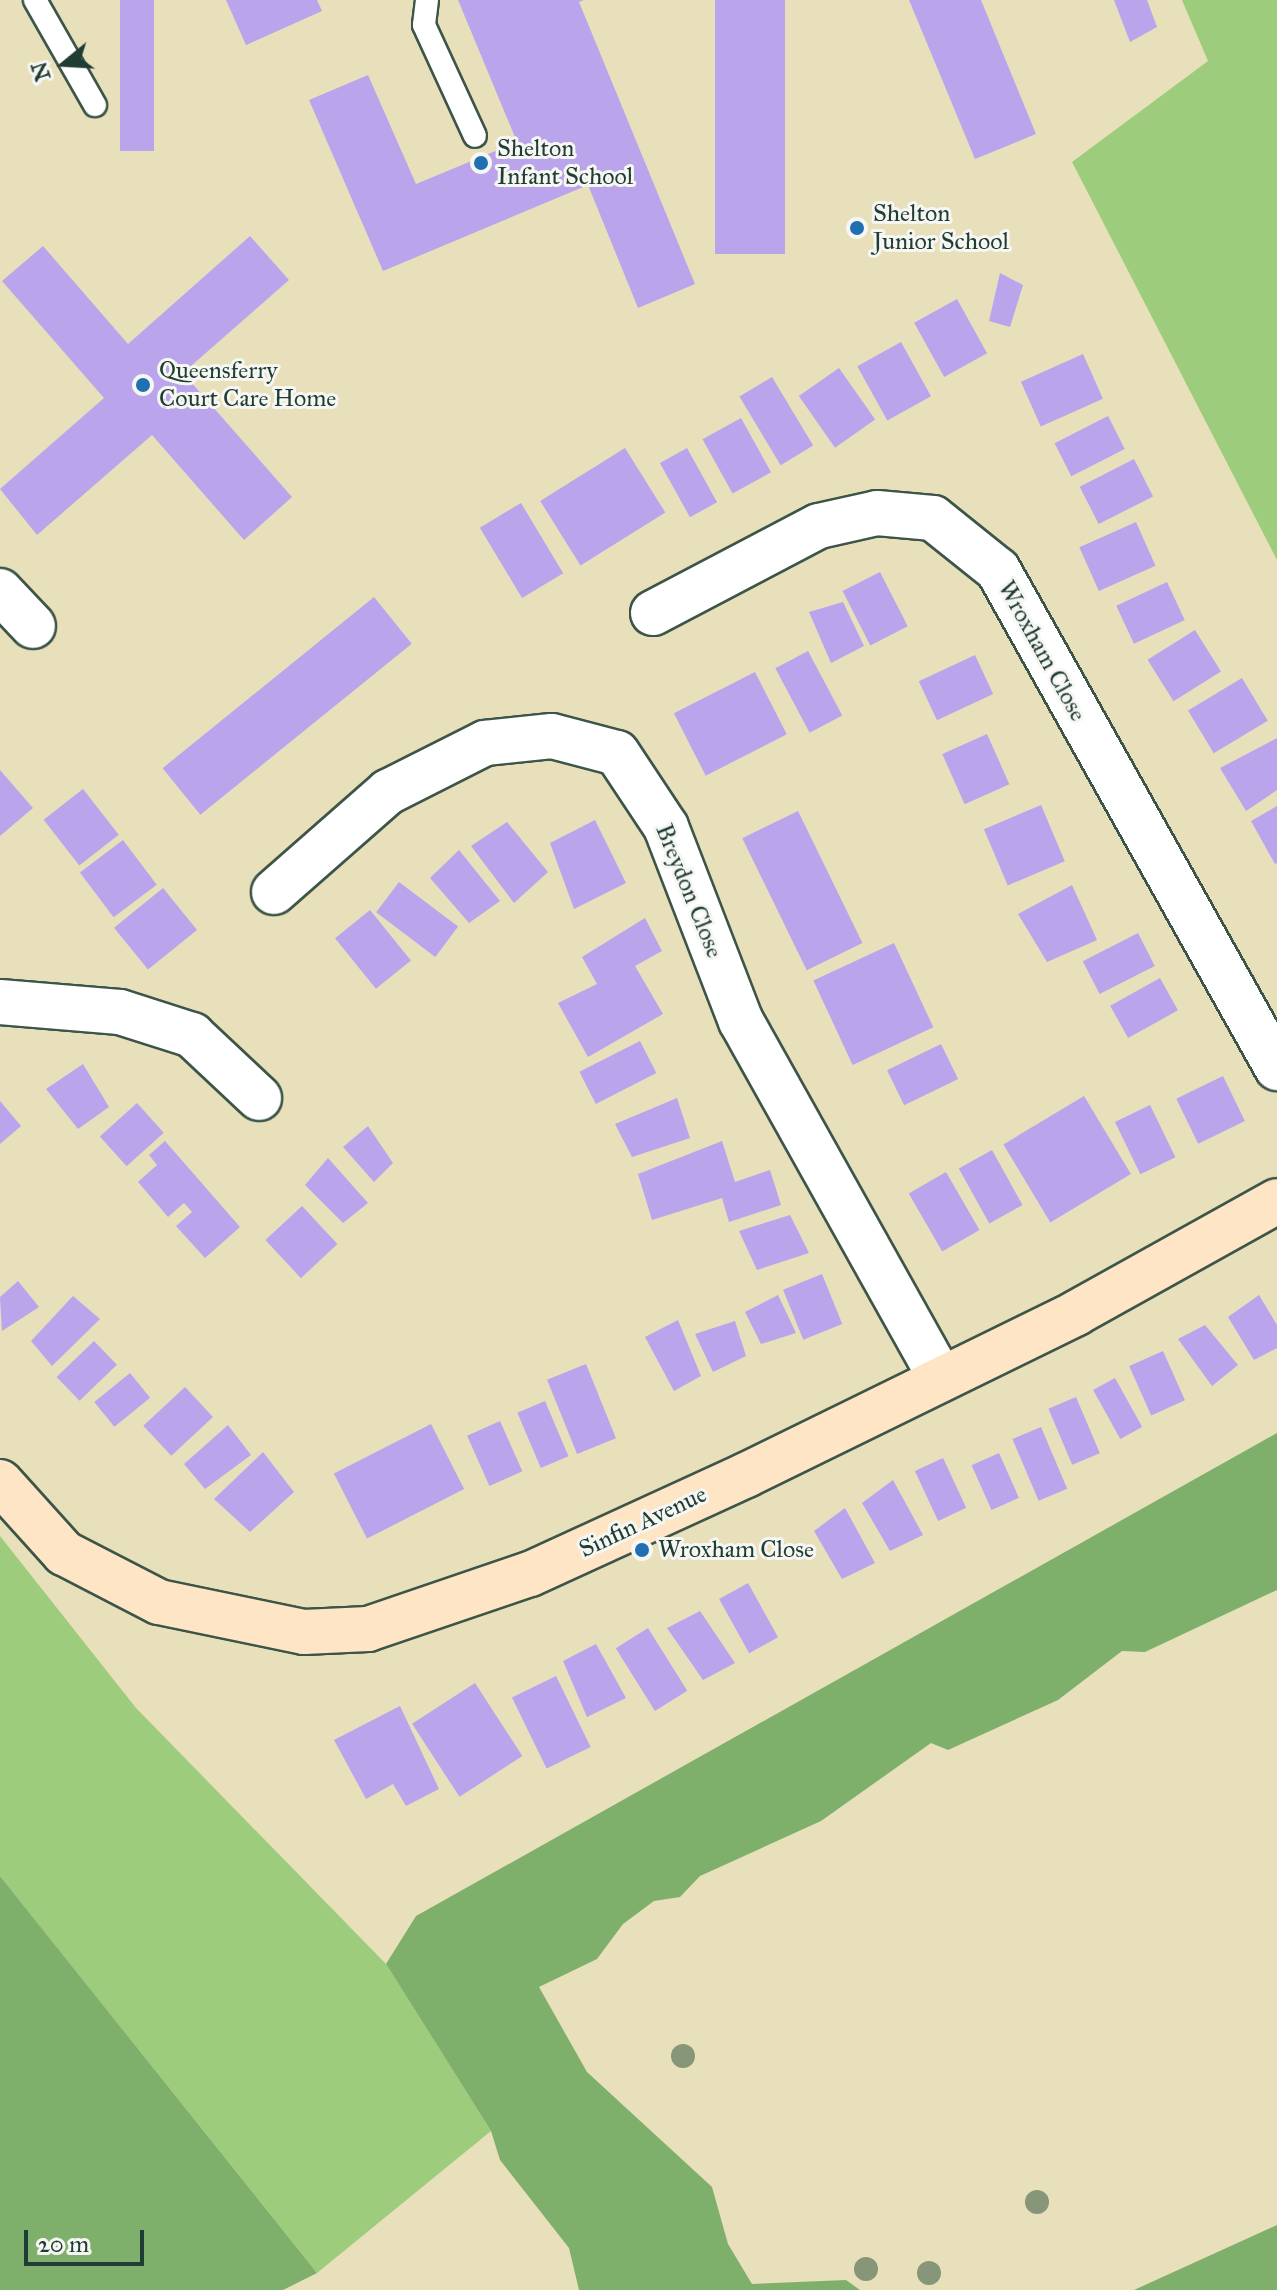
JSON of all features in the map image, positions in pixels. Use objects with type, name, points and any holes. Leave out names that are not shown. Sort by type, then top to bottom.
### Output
[{"type":"street","name":"Wroxham Close","points":[[653,613],[819,526],[877,513],[933,518],[998,570],[1277,1068]]},
{"type":"street","points":[[0,591],[33,626]]},
{"type":"street","name":"Breydon Close","points":[[274,892],[388,792],[485,743],[552,736],[617,753],[666,827],[741,1021],[941,1379]]},
{"type":"street","points":[[0,1002],[120,1012],[192,1035],[259,1098]]},
{"type":"street","name":"Sinfin Avenue","points":[[0,1482],[64,1553],[159,1602],[304,1632],[368,1629],[530,1574],[941,1379],[1277,1201]]},
{"type":"lane","points":[[35,0],[95,105]]},
{"type":"lane","points":[[427,0],[424,25],[475,136]]},
{"type":"green space","points":[[1182,0],[1277,0],[1277,560],[1072,162],[1208,61]]},
{"type":"green space","points":[[1277,1433],[1277,1590],[1145,1652],[1122,1651],[1058,1700],[948,1750],[931,1743],[821,1821],[700,1876],[680,1897],[654,1901],[623,1924],[597,1959],[539,1987],[587,2072],[712,2187],[728,2244],[752,2284],[846,2280],[860,2290],[579,2290],[569,2248],[500,2160],[491,2131],[386,1964],[416,1916]]},
{"type":"green space","points":[[0,1536],[136,1708],[386,1964],[491,2131],[317,2273],[0,1876]]},
{"type":"green space","points":[[0,1876],[317,2273],[283,2290],[0,2290]]},
{"type":"green space","points":[[1277,2225],[1277,2290],[1134,2290]]},
{"type":"building","points":[[120,0],[154,0],[154,151],[120,151]]},
{"type":"building","points":[[226,0],[317,0],[322,11],[246,45]]},
{"type":"building","points":[[458,0],[584,0],[579,2],[695,284],[638,308],[588,185],[383,271],[309,100],[368,75],[416,184],[517,142]]},
{"type":"building","points":[[715,0],[785,0],[785,254],[715,254]]},
{"type":"building","points":[[909,0],[981,0],[1036,134],[975,159]]},
{"type":"building","points":[[1114,0],[1147,0],[1157,27],[1130,42]]},
{"type":"building","name":"Queensferry Court Care Home","points":[[250,236],[289,280],[183,373],[292,497],[244,540],[152,435],[37,535],[0,489],[104,398],[2,281],[43,246],[128,344]]},
{"type":"building","points":[[1000,273],[1023,285],[1010,327],[989,321]]},
{"type":"building","points":[[957,299],[987,353],[944,377],[914,323]]},
{"type":"building","points":[[901,342],[931,396],[887,420],[857,366]]},
{"type":"building","points":[[1083,354],[1103,399],[1041,426],[1021,382]]},
{"type":"building","points":[[839,368],[875,420],[835,448],[799,396]]},
{"type":"building","points":[[772,377],[813,446],[781,465],[739,397]]},
{"type":"building","points":[[1108,416],[1125,449],[1071,476],[1055,443]]},
{"type":"building","points":[[741,418],[771,472],[733,494],[703,439]]},
{"type":"building","points":[[625,448],[665,512],[580,565],[540,501]]},
{"type":"building","points":[[687,448],[717,502],[690,517],[660,463]]},
{"type":"building","points":[[1134,459],[1153,496],[1099,524],[1080,487]]},
{"type":"building","points":[[521,503],[563,573],[522,598],[480,528]]},
{"type":"building","points":[[1136,522],[1156,566],[1099,591],[1079,547]]},
{"type":"building","points":[[880,572],[908,626],[870,645],[843,591]]},
{"type":"building","points":[[1167,582],[1185,620],[1134,644],[1116,606]]},
{"type":"building","points":[[374,597],[412,644],[200,815],[163,768]]},
{"type":"building","points":[[843,602],[864,646],[831,663],[809,612]]},
{"type":"building","points":[[1195,630],[1221,672],[1173,701],[1148,660]]},
{"type":"building","points":[[808,651],[842,715],[810,733],[775,668]]},
{"type":"building","points":[[975,655],[993,694],[937,720],[919,681]]},
{"type":"building","points":[[755,672],[787,734],[706,776],[674,713]]},
{"type":"building","points":[[1242,678],[1268,721],[1214,753],[1188,710]]},
{"type":"building","points":[[987,734],[1009,784],[965,804],[942,754]]},
{"type":"building","points":[[1277,738],[1277,790],[1246,811],[1220,768]]},
{"type":"building","points":[[0,770],[33,808],[0,836]]},
{"type":"building","points":[[83,789],[119,835],[79,865],[44,820]]},
{"type":"building","points":[[1041,805],[1065,861],[1008,885],[984,829]]},
{"type":"building","points":[[1277,806],[1277,863],[1275,864],[1251,821]]},
{"type":"building","points":[[798,811],[862,943],[807,970],[742,838]]},
{"type":"building","points":[[595,820],[626,883],[574,909],[550,843]]},
{"type":"building","points":[[507,822],[548,872],[514,903],[471,846]]},
{"type":"building","points":[[123,840],[157,885],[114,917],[80,872]]},
{"type":"building","points":[[459,850],[500,901],[469,923],[430,878]]},
{"type":"building","points":[[399,882],[458,927],[435,957],[376,912]]},
{"type":"building","points":[[1072,885],[1097,940],[1047,962],[1018,914]]},
{"type":"building","points":[[163,888],[197,930],[148,970],[114,928]]},
{"type":"building","points":[[370,910],[411,961],[376,989],[335,938]]},
{"type":"building","points":[[645,918],[662,951],[635,966],[663,1014],[588,1057],[558,1003],[597,984],[582,957]]},
{"type":"building","points":[[1138,933],[1155,966],[1100,994],[1083,961]]},
{"type":"building","points":[[894,943],[933,1027],[853,1065],[813,981]]},
{"type":"building","points":[[1160,978],[1178,1010],[1128,1038],[1110,1006]]},
{"type":"building","points":[[640,1041],[656,1073],[596,1104],[579,1072]]},
{"type":"building","points":[[941,1044],[958,1079],[904,1105],[887,1070]]},
{"type":"building","points":[[83,1064],[109,1107],[78,1129],[46,1089]]},
{"type":"building","points":[[1223,1076],[1245,1121],[1198,1144],[1176,1099]]},
{"type":"building","points":[[1084,1096],[1131,1174],[1050,1222],[1003,1144]]},
{"type":"building","points":[[677,1098],[690,1138],[632,1157],[615,1124]]},
{"type":"building","points":[[0,1101],[21,1126],[0,1144]]},
{"type":"building","points":[[137,1103],[164,1133],[127,1166],[100,1136]]},
{"type":"building","points":[[1150,1105],[1175,1157],[1140,1174],[1115,1122]]},
{"type":"building","points":[[368,1126],[393,1163],[374,1182],[343,1147]]},
{"type":"building","points":[[165,1141],[240,1227],[205,1258],[176,1226],[192,1212],[184,1203],[168,1217],[138,1182],[157,1165],[149,1155]]},
{"type":"building","points":[[722,1141],[735,1182],[770,1170],[781,1205],[729,1222],[722,1198],[652,1220],[638,1174]]},
{"type":"building","points":[[992,1150],[1023,1205],[989,1224],[959,1168]]},
{"type":"building","points":[[328,1158],[368,1203],[343,1223],[305,1185]]},
{"type":"building","points":[[946,1172],[980,1230],[942,1252],[909,1194]]},
{"type":"building","points":[[302,1206],[337,1244],[301,1278],[265,1240]]},
{"type":"building","points":[[790,1215],[809,1253],[757,1270],[739,1231]]},
{"type":"building","points":[[822,1274],[842,1324],[803,1340],[783,1290]]},
{"type":"building","points":[[18,1281],[39,1307],[2,1331],[0,1297]]},
{"type":"building","points":[[778,1295],[796,1333],[761,1344],[745,1312]]},
{"type":"building","points":[[1259,1295],[1277,1325],[1277,1348],[1254,1360],[1228,1317]]},
{"type":"building","points":[[73,1296],[100,1319],[52,1366],[31,1341]]},
{"type":"building","points":[[678,1320],[701,1376],[674,1391],[645,1337]]},
{"type":"building","points":[[735,1321],[746,1356],[713,1372],[695,1334]]},
{"type":"building","points":[[1205,1325],[1238,1365],[1212,1386],[1178,1339]]},
{"type":"building","points":[[94,1341],[117,1365],[80,1401],[57,1377]]},
{"type":"building","points":[[1163,1351],[1185,1400],[1151,1415],[1129,1366]]},
{"type":"building","points":[[586,1364],[616,1438],[577,1454],[547,1380]]},
{"type":"building","points":[[130,1373],[150,1398],[114,1427],[94,1402]]},
{"type":"building","points":[[1115,1378],[1142,1427],[1120,1439],[1093,1390]]},
{"type":"building","points":[[185,1387],[213,1417],[171,1456],[143,1426]]},
{"type":"building","points":[[1076,1397],[1100,1453],[1072,1465],[1048,1409]]},
{"type":"building","points":[[545,1401],[568,1456],[541,1468],[517,1413]]},
{"type":"building","points":[[500,1421],[522,1471],[489,1486],[467,1436]]},
{"type":"building","points":[[431,1424],[464,1489],[367,1539],[334,1473]]},
{"type":"building","points":[[228,1425],[251,1455],[205,1489],[184,1464]]},
{"type":"building","points":[[1041,1427],[1067,1489],[1039,1501],[1012,1439]]},
{"type":"building","points":[[263,1452],[294,1492],[250,1532],[214,1499]]},
{"type":"building","points":[[999,1453],[1019,1498],[992,1510],[972,1465]]},
{"type":"building","points":[[943,1458],[966,1508],[938,1521],[915,1471]]},
{"type":"building","points":[[893,1480],[923,1535],[890,1551],[862,1503]]},
{"type":"building","points":[[845,1508],[875,1563],[842,1579],[814,1531]]},
{"type":"building","points":[[748,1583],[778,1637],[749,1653],[719,1599]]},
{"type":"building","points":[[700,1611],[735,1663],[703,1680],[667,1628]]},
{"type":"building","points":[[648,1628],[687,1691],[655,1711],[616,1648]]},
{"type":"building","points":[[596,1644],[626,1698],[587,1717],[563,1661]]},
{"type":"building","points":[[556,1676],[591,1747],[547,1768],[512,1697]]},
{"type":"building","points":[[475,1683],[522,1756],[459,1797],[412,1724]]},
{"type":"building","points":[[400,1706],[439,1789],[406,1806],[393,1784],[366,1799],[334,1740]]},
{"type":"place","name":"Shelton Infant School","points":[[481,163]]},
{"type":"place","name":"Shelton Junior School","points":[[857,228]]},
{"type":"place","name":"Queensferry Court Care Home","points":[[143,385]]},
{"type":"place","name":"Wroxham Close","points":[[642,1550]]}]
